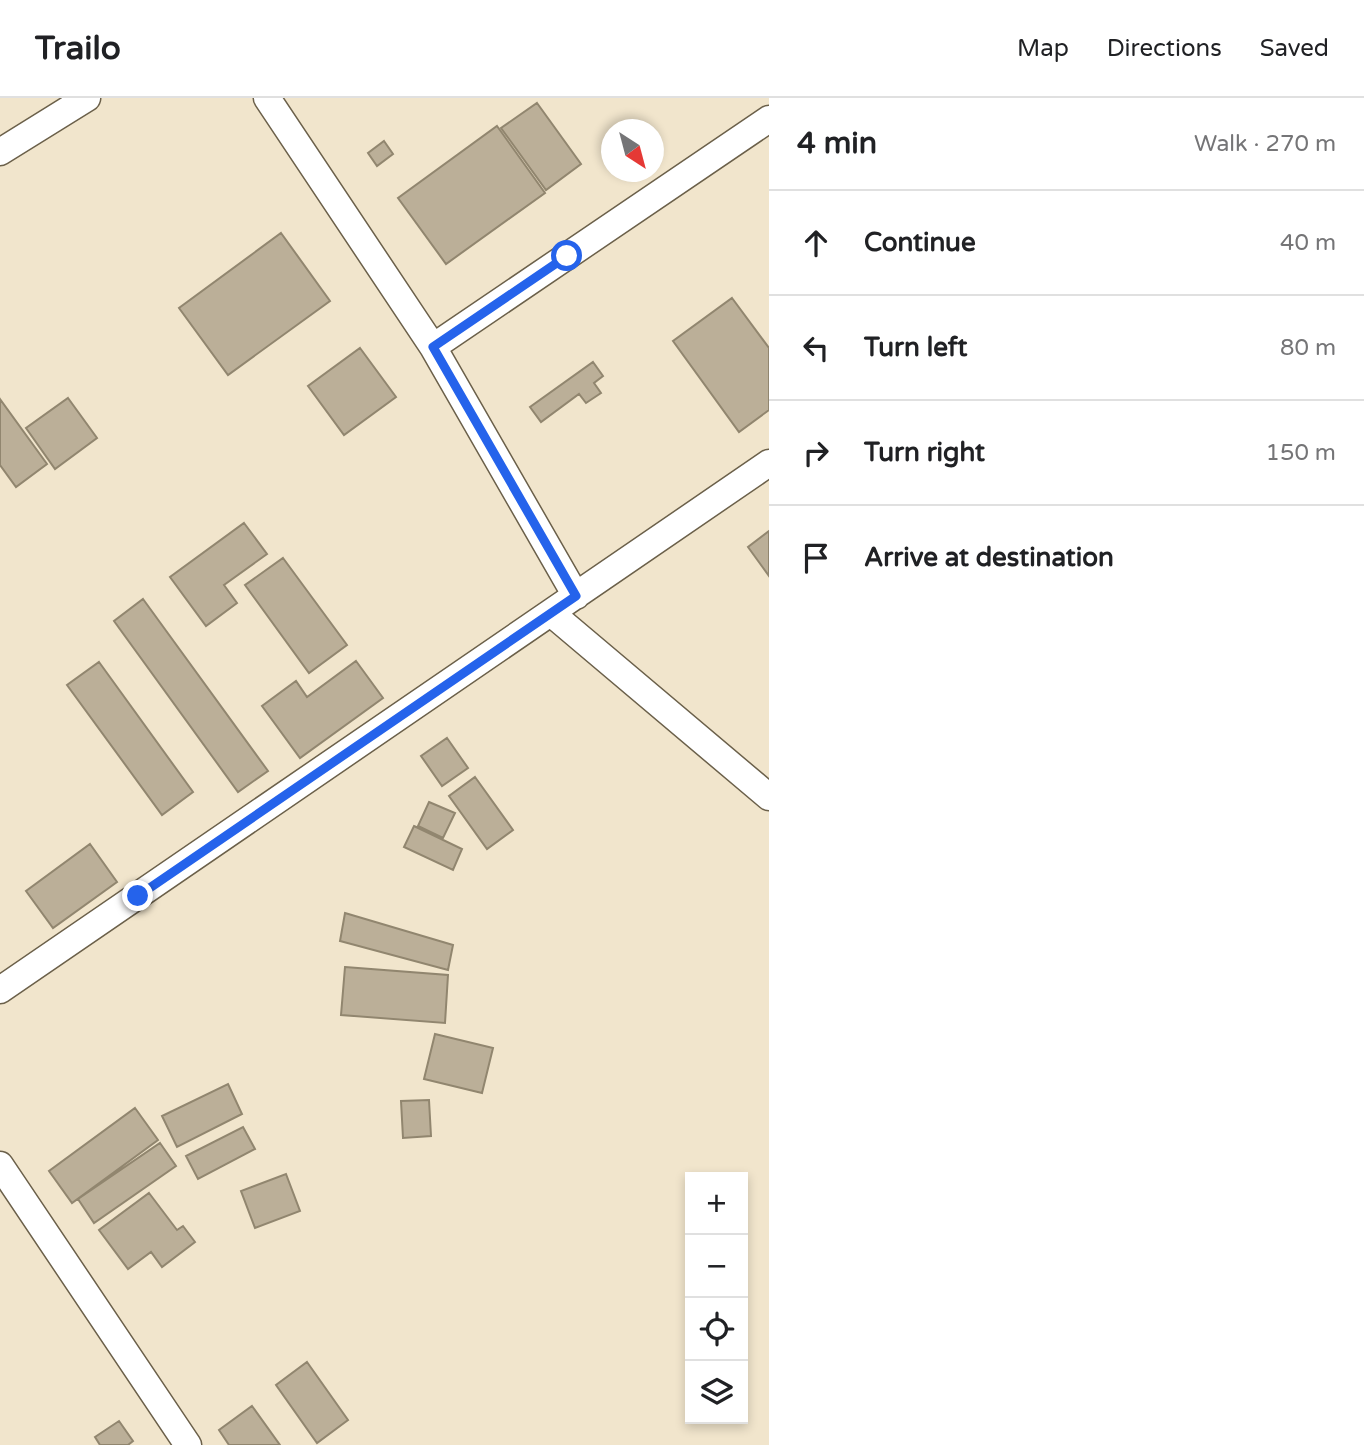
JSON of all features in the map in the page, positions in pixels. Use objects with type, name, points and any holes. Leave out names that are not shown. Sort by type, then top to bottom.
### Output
[{"type":"street","points":[[0,152],[87,98]]},
{"type":"street","points":[[267,98],[433,347],[576,596]]},
{"type":"street","points":[[433,347],[769,119]]},
{"type":"street","points":[[0,990],[769,463]]},
{"type":"street","points":[[551,613],[769,797]]},
{"type":"street","points":[[0,1165],[188,1445]]},
{"type":"building","points":[[537,103],[581,164],[546,190],[501,128]]},
{"type":"building","points":[[497,126],[545,193],[446,264],[398,198]]},
{"type":"building","points":[[384,141],[393,154],[377,166],[368,153]]},
{"type":"building","points":[[281,233],[330,301],[228,375],[179,308]]},
{"type":"building","points":[[732,298],[769,348],[769,410],[739,432],[673,341]]},
{"type":"building","points":[[360,348],[396,397],[344,435],[308,386]]},
{"type":"building","points":[[593,362],[603,376],[594,383],[601,393],[586,403],[579,394],[541,422],[530,407]]},
{"type":"building","points":[[68,398],[97,438],[55,469],[26,428]]},
{"type":"building","points":[[0,399],[47,464],[16,487],[0,465]]},
{"type":"building","points":[[244,523],[267,554],[224,585],[237,603],[206,626],[170,577]]},
{"type":"building","points":[[769,531],[769,576],[748,547]]},
{"type":"building","points":[[283,558],[347,645],[309,673],[245,585]]},
{"type":"building","points":[[143,599],[268,771],[238,792],[114,621]]},
{"type":"building","points":[[356,661],[383,698],[300,758],[262,706],[296,681],[307,697]]},
{"type":"building","points":[[99,662],[193,792],[162,815],[67,685]]},
{"type":"building","points":[[447,738],[468,768],[442,786],[421,756]]},
{"type":"building","points":[[475,777],[513,830],[487,849],[449,796]]},
{"type":"building","points":[[429,802],[455,813],[443,838],[418,826]]},
{"type":"building","points":[[414,826],[462,849],[453,870],[404,847]]},
{"type":"building","points":[[90,844],[117,882],[53,928],[26,891]]},
{"type":"building","points":[[345,913],[453,945],[448,970],[340,941]]},
{"type":"building","points":[[345,967],[448,975],[445,1023],[341,1015]]},
{"type":"building","points":[[435,1034],[493,1048],[482,1093],[424,1079]]},
{"type":"building","points":[[228,1084],[242,1114],[177,1147],[162,1116]]},
{"type":"building","points":[[429,1100],[431,1136],[403,1138],[401,1101]]},
{"type":"building","points":[[135,1108],[158,1140],[72,1203],[49,1171]]},
{"type":"building","points":[[243,1127],[255,1149],[198,1179],[186,1156]]},
{"type":"building","points":[[160,1143],[176,1166],[94,1223],[78,1199]]},
{"type":"building","points":[[286,1174],[300,1211],[255,1228],[241,1191]]},
{"type":"building","points":[[149,1193],[177,1230],[183,1226],[195,1242],[162,1267],[151,1252],[128,1269],[99,1230]]},
{"type":"building","points":[[307,1362],[348,1420],[317,1443],[276,1385]]},
{"type":"building","points":[[252,1406],[280,1445],[229,1445],[219,1430]]},
{"type":"building","points":[[119,1421],[133,1441],[128,1445],[100,1445],[95,1437]]},
{"type":"route","points":[[138,896],[576,596],[433,347],[567,256]]}]
